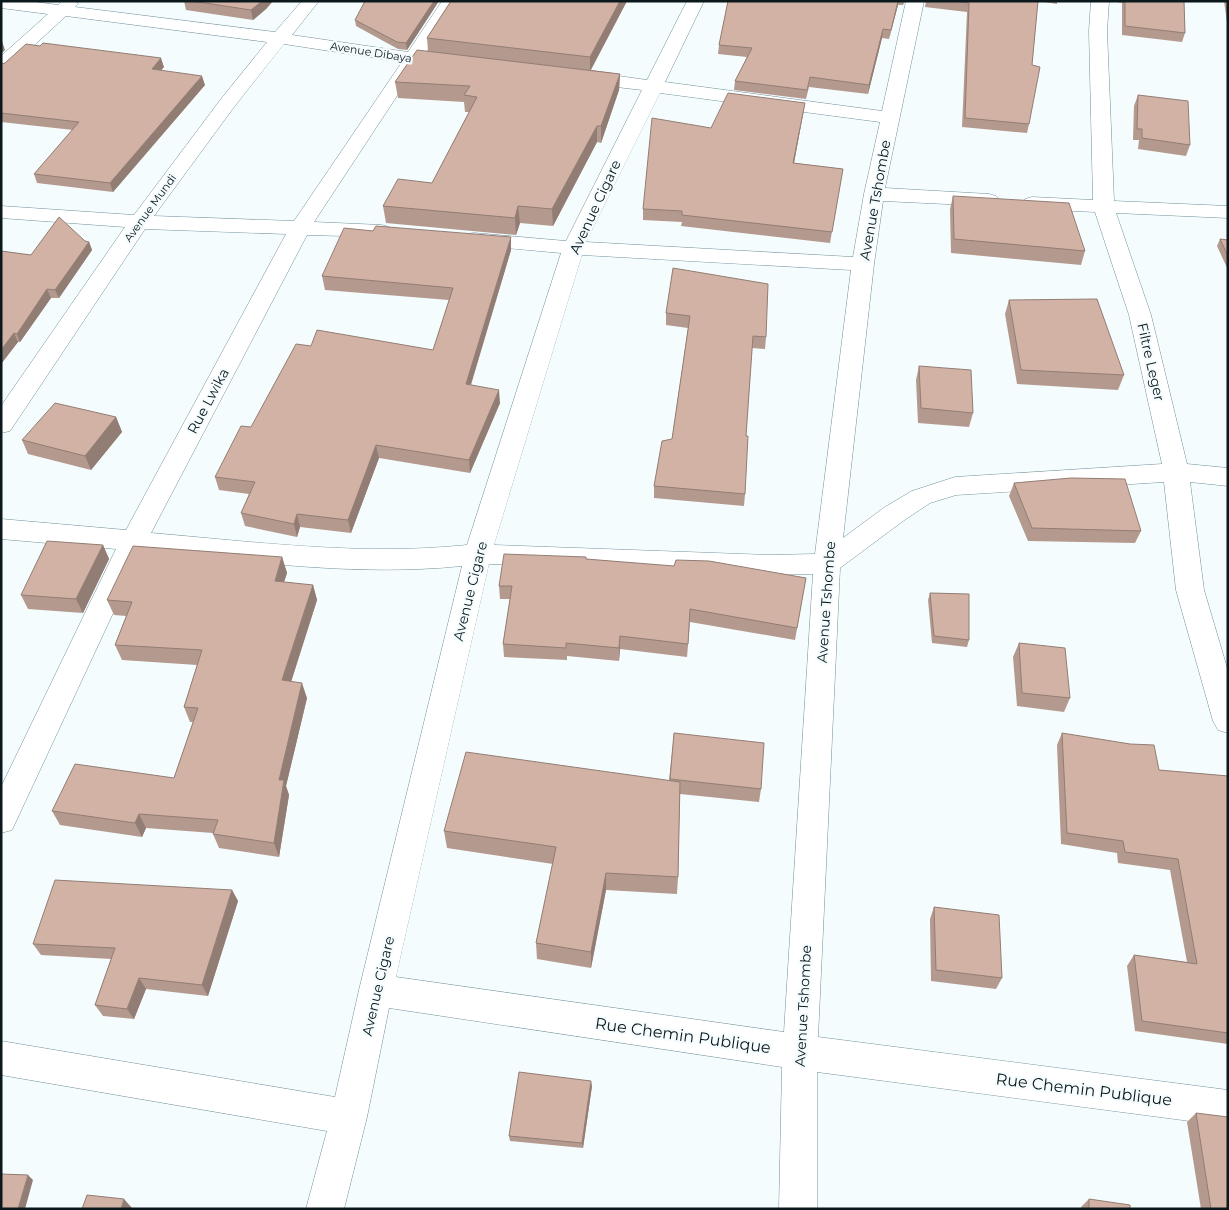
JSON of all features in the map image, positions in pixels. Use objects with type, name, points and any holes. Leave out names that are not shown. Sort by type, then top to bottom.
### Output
[{"type":"street","name":"Avenue Mundi","points":[[1,425],[138,222],[278,38],[311,1]]},
{"type":"street","name":"Rue Lwika","points":[[1,820],[133,542],[300,228],[451,1]]},
{"type":"street","name":"Avenue Cigare","points":[[325,1209],[349,1117],[376,990],[478,554],[574,248],[696,1]]},
{"type":"street","name":"Avenue Tshombe","points":[[798,1209],[800,1052],[827,564],[863,264],[874,194],[915,1]]},
{"type":"street","name":"Filtre Leger","points":[[1100,1],[1098,31],[1104,207],[1140,315],[1176,472],[1190,590],[1228,720]]},
{"type":"street","name":"Avenue Dibaya","points":[[1,3],[66,7],[443,62]]},
{"type":"street","points":[[1,66],[66,7]]},
{"type":"street","points":[[570,75],[890,118]]},
{"type":"street","points":[[874,194],[1228,212]]},
{"type":"street","points":[[1,212],[138,222],[403,233]]},
{"type":"street","points":[[450,237],[574,248],[863,264]]},
{"type":"street","points":[[1,529],[337,559],[421,560],[478,554],[769,565],[827,564],[894,514],[921,497],[955,486],[1176,472],[1228,477]]},
{"type":"street","name":"Rue Chemin Publique","points":[[376,990],[800,1052],[1228,1108]]},
{"type":"street","points":[[1,1058],[349,1117]]},
{"type":"building","points":[[192,1],[262,1],[251,10]]},
{"type":"building","points":[[365,1],[434,1],[406,43],[397,42],[355,20]]},
{"type":"building","points":[[451,1],[620,1],[590,57],[427,38]]},
{"type":"building","points":[[728,1],[898,1],[891,30],[883,29],[869,85],[810,77],[807,90],[735,81],[752,48],[719,45]]},
{"type":"building","points":[[955,1],[1038,1],[1032,65],[1040,67],[1029,124],[965,118],[969,3]]},
{"type":"building","points":[[1125,1],[1184,1],[1185,33],[1125,26]]},
{"type":"building","points":[[43,43],[161,58],[152,69],[202,76],[110,183],[34,174],[79,122],[1,113],[1,64],[5,63],[26,44],[40,46]]},
{"type":"building","points":[[417,50],[620,74],[601,126],[597,126],[552,209],[518,206],[515,218],[383,206],[398,179],[432,183],[477,97],[464,95],[470,86],[395,82]]},
{"type":"building","points":[[728,93],[805,103],[793,163],[843,169],[832,232],[682,215],[682,211],[643,209],[652,118],[711,128]]},
{"type":"building","points":[[1138,95],[1188,101],[1190,145],[1142,138],[1142,129],[1137,129]]},
{"type":"building","points":[[953,196],[1069,203],[1085,251],[954,239]]},
{"type":"building","points":[[59,217],[85,241],[89,242],[55,290],[47,289],[17,334],[14,333],[1,350],[1,251],[31,255]]},
{"type":"building","points":[[376,226],[511,237],[466,384],[499,390],[469,460],[376,445],[348,520],[297,514],[294,524],[241,513],[255,482],[215,477],[241,426],[251,427],[296,344],[311,346],[317,330],[433,350],[453,288],[322,276],[344,228],[373,231]]},
{"type":"building","points":[[1220,239],[1228,240],[1228,256]]},
{"type":"building","points":[[673,268],[768,284],[766,337],[753,336],[746,436],[748,436],[745,494],[654,486],[662,441],[672,439],[690,316],[666,313]]},
{"type":"building","points":[[1097,299],[1124,375],[1021,370],[1009,300]]},
{"type":"building","points":[[919,366],[971,370],[973,413],[921,408]]},
{"type":"building","points":[[55,403],[116,417],[85,456],[22,440]]},
{"type":"building","points":[[1071,478],[1125,479],[1141,531],[1032,528],[1014,483]]},
{"type":"building","points":[[47,541],[103,545],[76,599],[21,595]]},
{"type":"building","points":[[133,546],[282,557],[275,581],[313,585],[282,680],[302,683],[279,780],[284,780],[274,843],[213,834],[218,820],[139,814],[135,823],[52,811],[75,764],[174,778],[198,708],[184,707],[202,650],[115,645],[132,602],[107,600]]},
{"type":"building","points":[[504,554],[586,557],[586,559],[674,566],[676,560],[709,561],[806,578],[797,628],[690,609],[688,644],[620,636],[619,648],[566,643],[566,648],[503,644],[512,586],[499,586]]},
{"type":"building","points":[[930,593],[969,594],[969,640],[934,636]]},
{"type":"building","points":[[1019,643],[1065,648],[1070,698],[1022,693]]},
{"type":"building","points":[[674,733],[764,743],[761,789],[670,779]]},
{"type":"building","points":[[1062,733],[1130,744],[1154,745],[1159,770],[1228,776],[1228,1033],[1142,1021],[1134,955],[1197,964],[1178,859],[1125,852],[1123,841],[1067,833]]},
{"type":"building","points":[[466,752],[680,782],[678,877],[606,873],[591,952],[536,943],[556,847],[444,831]]},
{"type":"building","points":[[55,880],[232,890],[202,985],[139,978],[127,1009],[95,1005],[115,948],[33,944]]},
{"type":"building","points":[[934,907],[999,915],[1002,978],[936,970]]},
{"type":"building","points":[[519,1072],[591,1081],[582,1143],[509,1136]]},
{"type":"building","points":[[1196,1113],[1228,1117],[1228,1209],[1211,1209]]},
{"type":"building","points":[[1,1174],[28,1175],[18,1209],[1,1209]]},
{"type":"building","points":[[87,1195],[124,1199],[121,1209],[82,1209]]},
{"type":"building","points":[[1089,1199],[1130,1205],[1130,1209],[1089,1209]]}]
